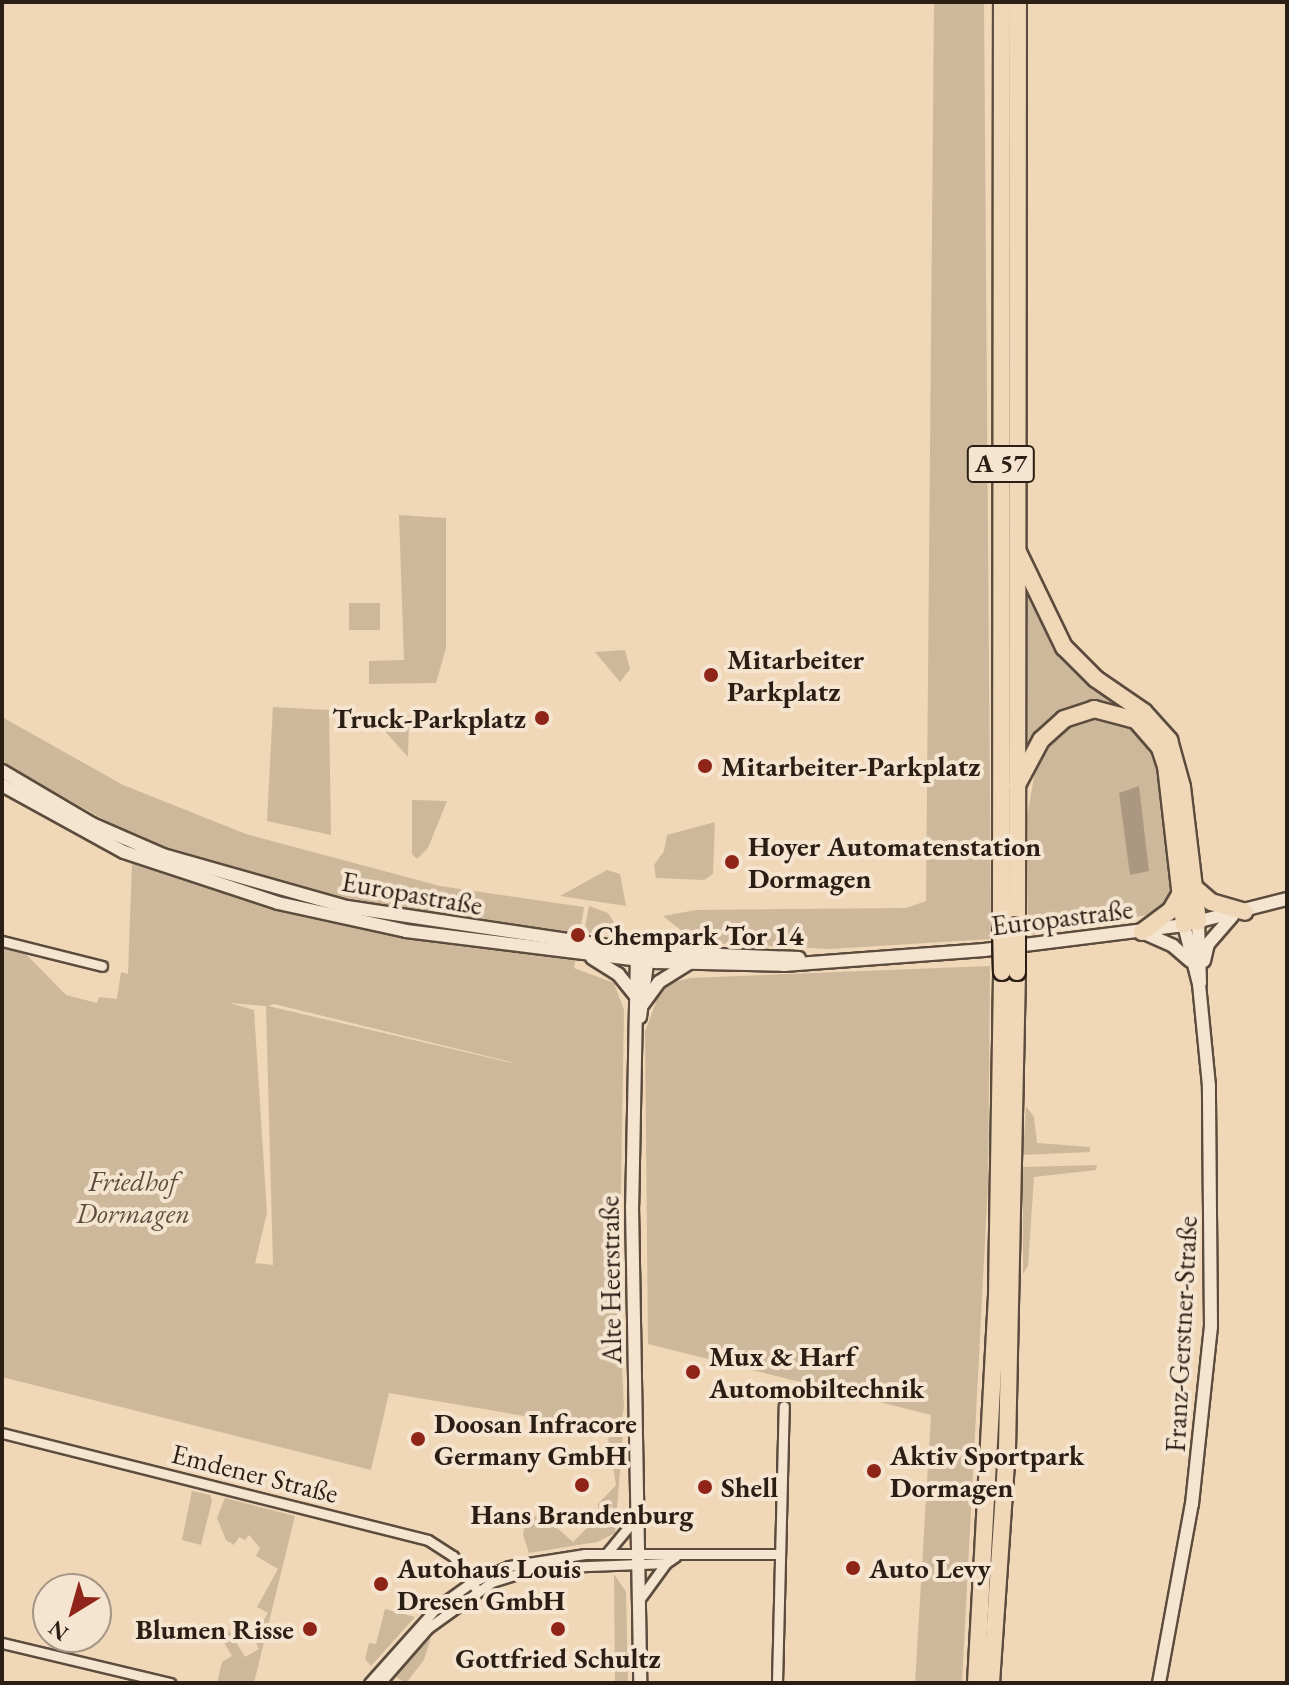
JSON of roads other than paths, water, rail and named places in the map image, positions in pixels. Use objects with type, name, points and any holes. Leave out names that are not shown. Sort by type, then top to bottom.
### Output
[{"type":"highway","name":"A 57","points":[[976,1683],[1008,1146],[1002,2]]},
{"type":"highway","name":"A 57","points":[[1009,926],[1017,785],[1018,2]]},
{"type":"highway","points":[[1017,551],[1064,647],[1096,679],[1144,712],[1169,740],[1178,763],[1191,924]]},
{"type":"highway","points":[[1017,785],[1041,740],[1064,719],[1094,709],[1136,720],[1160,748],[1166,766],[1189,889],[1239,913]]},
{"type":"highway","points":[[1142,932],[1171,910],[1189,889]]},
{"type":"highway","name":"A 57","points":[[991,1683],[1007,1449],[1006,1183]]},
{"type":"main road","name":"Europastraße","points":[[2,771],[117,836],[231,877],[409,920],[690,963],[784,965],[1142,932],[1191,924],[1287,899]]},
{"type":"main road","name":"Europastraße","points":[[2,785],[99,840],[215,885],[406,931],[586,954],[839,960]]},
{"type":"main road","points":[[1142,932],[1173,946],[1197,963],[1208,944],[1239,913]]},
{"type":"main road","name":"Franz-Gerstner-Straße","points":[[1159,1683],[1202,1427],[1211,1327],[1212,1153],[1199,984],[1191,924]]},
{"type":"main road","points":[[586,954],[618,974],[634,994]]},
{"type":"main road","name":"Alte Heerstraße","points":[[636,1040],[634,994],[642,956]]},
{"type":"main road","name":"Alte Heerstraße","points":[[640,1683],[635,1519],[633,1107],[642,956]]},
{"type":"main road","points":[[641,1007],[659,982],[690,963]]},
{"type":"street","points":[[2,941],[102,966]]},
{"type":"street","points":[[777,1683],[784,1406]]},
{"type":"street","name":"Emdener Straße","points":[[2,1433],[428,1540],[453,1556],[474,1586]]},
{"type":"street","points":[[606,1554],[635,1519]]},
{"type":"street","points":[[369,1683],[422,1621],[474,1586],[536,1559],[606,1554],[670,1560],[778,1554]]},
{"type":"street","points":[[380,1683],[428,1628],[474,1586],[537,1568],[637,1558]]},
{"type":"street","points":[[639,1600],[670,1560]]},
{"type":"street","points":[[2,1643],[170,1683]]},
{"type":"place","name":"Mitarbeiter Parkplatz","points":[[711,675]]},
{"type":"place","name":"Truck-Parkplatz","points":[[542,718]]},
{"type":"place","name":"Mitarbeiter-Parkplatz","points":[[705,766]]},
{"type":"place","name":"Hoyer Automatenstation Dormagen","points":[[732,862]]},
{"type":"place","name":"Chempark Tor 14","points":[[578,935]]},
{"type":"place","name":"Mux & Harf Automobiltechnik","points":[[693,1372]]},
{"type":"place","name":"Doosan Infracore Germany GmbH","points":[[418,1439]]},
{"type":"place","name":"Aktiv Sportpark Dormagen","points":[[874,1471]]},
{"type":"place","name":"Hans Brandenburg","points":[[582,1485]]},
{"type":"place","name":"Shell","points":[[705,1487]]},
{"type":"place","name":"Auto Levy","points":[[853,1568]]},
{"type":"place","name":"Autohaus Louis Dresen GmbH","points":[[381,1584]]},
{"type":"place","name":"Blumen Risse","points":[[310,1629]]},
{"type":"place","name":"Gottfried Schultz","points":[[558,1629]]},
{"type":"park label","name":"Friedhof Dormagen","points":[[133,1197]]}]
